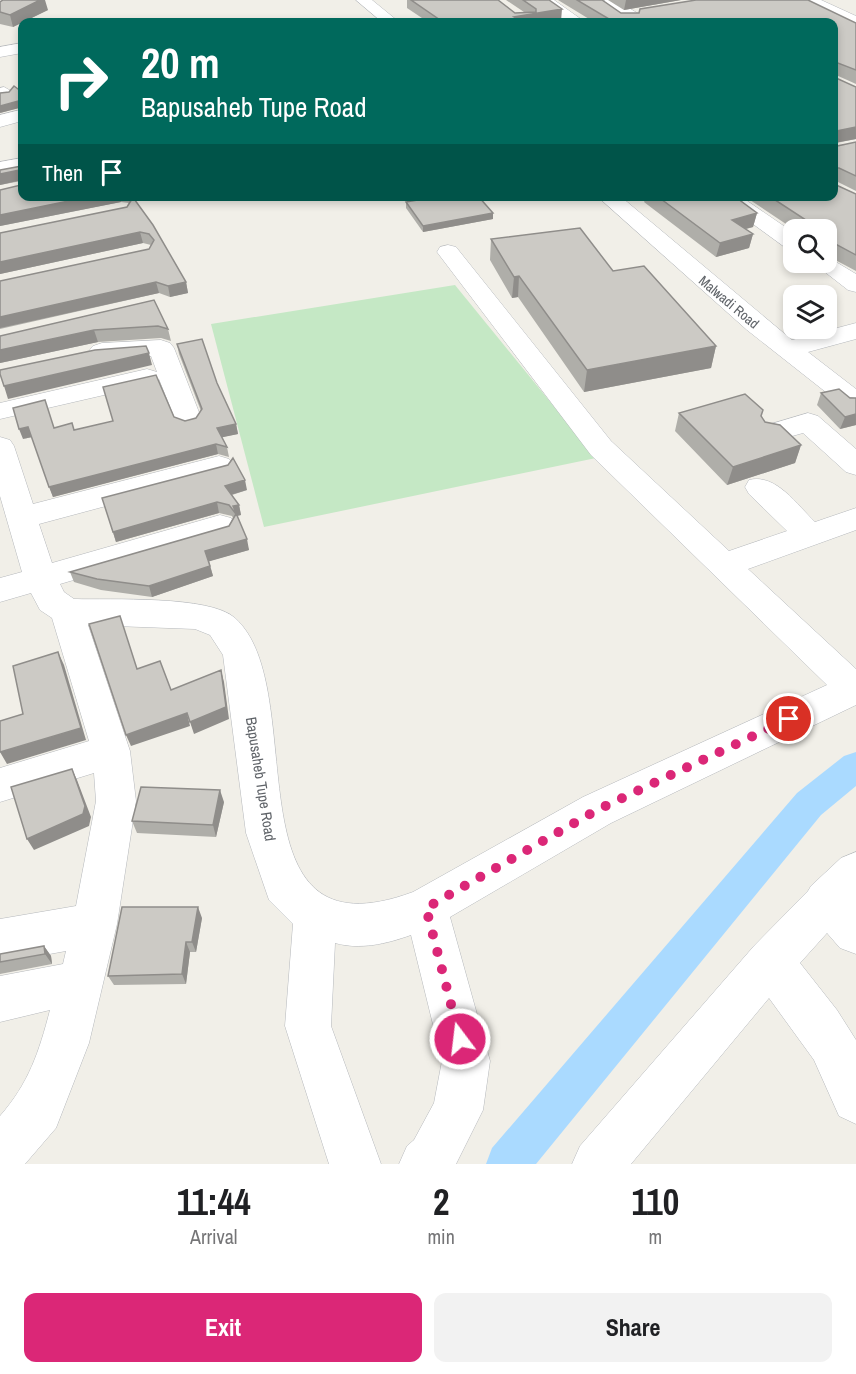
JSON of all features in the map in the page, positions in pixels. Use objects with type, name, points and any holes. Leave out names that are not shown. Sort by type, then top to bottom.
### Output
[{"type":"street","points":[[363,0],[386,18]]},
{"type":"street","points":[[544,0],[571,18]]},
{"type":"street","points":[[594,0],[639,18]]},
{"type":"street","points":[[613,0],[610,3],[639,18]]},
{"type":"street","points":[[809,0],[856,22]]},
{"type":"street","points":[[838,31],[856,28]]},
{"type":"street","points":[[0,52],[18,49]]},
{"type":"street","points":[[0,120],[18,116]]},
{"type":"street","points":[[0,168],[18,165]]},
{"type":"street","name":"Malwadi Road","points":[[613,201],[756,325],[856,402]]},
{"type":"street","points":[[732,201],[783,236]]},
{"type":"street","points":[[448,252],[601,448],[855,688]]},
{"type":"street","points":[[837,272],[856,285]]},
{"type":"street","points":[[790,349],[856,331]]},
{"type":"street","points":[[76,356],[98,352],[161,348],[188,420]]},
{"type":"street","points":[[0,411],[170,372]]},
{"type":"street","points":[[771,433],[808,422],[856,465]]},
{"type":"street","points":[[0,447],[40,578],[52,601],[67,611],[111,751],[116,801],[95,924],[65,1043],[38,1110],[0,1154]]},
{"type":"street","points":[[21,518],[219,466]]},
{"type":"street","points":[[760,487],[810,535]]},
{"type":"street","points":[[724,565],[856,519]]},
{"type":"street","points":[[0,590],[220,526]]},
{"type":"street","name":"Bapusaheb Tupe Road","points":[[67,611],[199,616],[222,626],[240,652],[248,693],[266,833],[284,886],[316,917],[351,926],[392,921],[426,908],[597,810],[855,688]]},
{"type":"street","points":[[0,785],[111,751]]},
{"type":"street","points":[[598,1164],[770,962],[841,886],[856,933]]},
{"type":"street","points":[[425,1164],[432,1158],[458,1110],[466,1061],[426,908]]},
{"type":"street","points":[[316,917],[311,953],[308,1026],[356,1164]]},
{"type":"street","points":[[0,941],[95,924]]},
{"type":"street","points":[[770,962],[827,1034],[848,1070],[856,1098]]},
{"type":"street","points":[[0,999],[46,988],[80,985]]},
{"type":"green space","points":[[455,285],[596,458],[264,527],[211,324]]},
{"type":"building","points":[[3,0],[40,0],[10,15],[0,12],[0,2]]},
{"type":"building","points":[[411,0],[498,0],[515,13],[536,12],[536,9],[523,0],[549,0],[562,9],[514,17],[516,18],[437,18]]},
{"type":"building","points":[[577,0],[602,0],[621,13],[639,13],[640,9],[696,0],[808,0],[856,23],[856,70],[838,63],[838,18],[607,18]]},
{"type":"building","points":[[838,79],[856,87],[856,127],[838,131]]},
{"type":"building","points":[[14,86],[18,89],[18,101],[0,106],[0,93],[9,92]]},
{"type":"building","points":[[856,142],[856,176],[839,168],[838,146]]},
{"type":"building","points":[[18,167],[18,170],[0,174],[0,170]]},
{"type":"building","points":[[18,186],[18,201],[69,201],[0,215],[0,190]]},
{"type":"building","points":[[838,186],[856,194],[856,255],[837,245],[837,219],[804,219],[777,201],[838,201]]},
{"type":"building","points":[[131,201],[136,201],[153,225],[186,282],[168,286],[156,282],[0,317],[0,281],[149,249],[154,240],[149,234],[140,232],[0,262],[0,233],[127,207]]},
{"type":"building","points":[[482,201],[493,213],[423,226],[406,202]]},
{"type":"building","points":[[664,201],[741,201],[757,213],[732,220],[753,234],[720,243]]},
{"type":"building","points":[[580,228],[613,271],[644,266],[716,346],[587,370],[519,276],[514,277],[491,239]]},
{"type":"building","points":[[154,300],[168,329],[158,326],[94,330],[0,350],[0,336]]},
{"type":"building","points":[[202,339],[217,383],[236,424],[217,428],[227,447],[216,444],[49,487],[28,427],[19,429],[13,408],[45,400],[54,428],[72,423],[74,430],[113,421],[103,387],[156,375],[174,417],[185,421],[196,418],[202,409],[177,344]]},
{"type":"building","points":[[146,346],[149,353],[4,386],[0,374],[0,370],[95,350]]},
{"type":"building","points":[[839,389],[850,398],[856,398],[856,414],[845,417],[821,393]]},
{"type":"building","points":[[745,394],[763,410],[761,416],[765,422],[780,425],[801,445],[733,467],[679,413]]},
{"type":"building","points":[[233,458],[245,480],[225,486],[239,505],[233,506],[247,539],[205,551],[210,566],[149,586],[97,579],[70,572],[229,526],[236,514],[229,505],[217,502],[113,532],[102,498],[228,465]]},
{"type":"building","points":[[120,616],[137,669],[160,661],[171,690],[221,670],[226,707],[190,722],[187,713],[126,735],[89,624]]},
{"type":"building","points":[[58,652],[81,728],[0,752],[0,721],[23,714],[13,666]]},
{"type":"building","points":[[72,769],[85,806],[83,814],[27,839],[11,787]]},
{"type":"building","points":[[141,787],[220,790],[213,825],[132,821]]},
{"type":"building","points":[[122,907],[198,907],[192,942],[186,942],[182,974],[108,976]]},
{"type":"building","points":[[44,946],[45,954],[0,962],[0,954]]},
{"type":"waterway","points":[[508,1164],[809,804],[856,766]]},
{"type":"route","points":[[460,1039],[426,908],[597,810],[789,719]]}]
